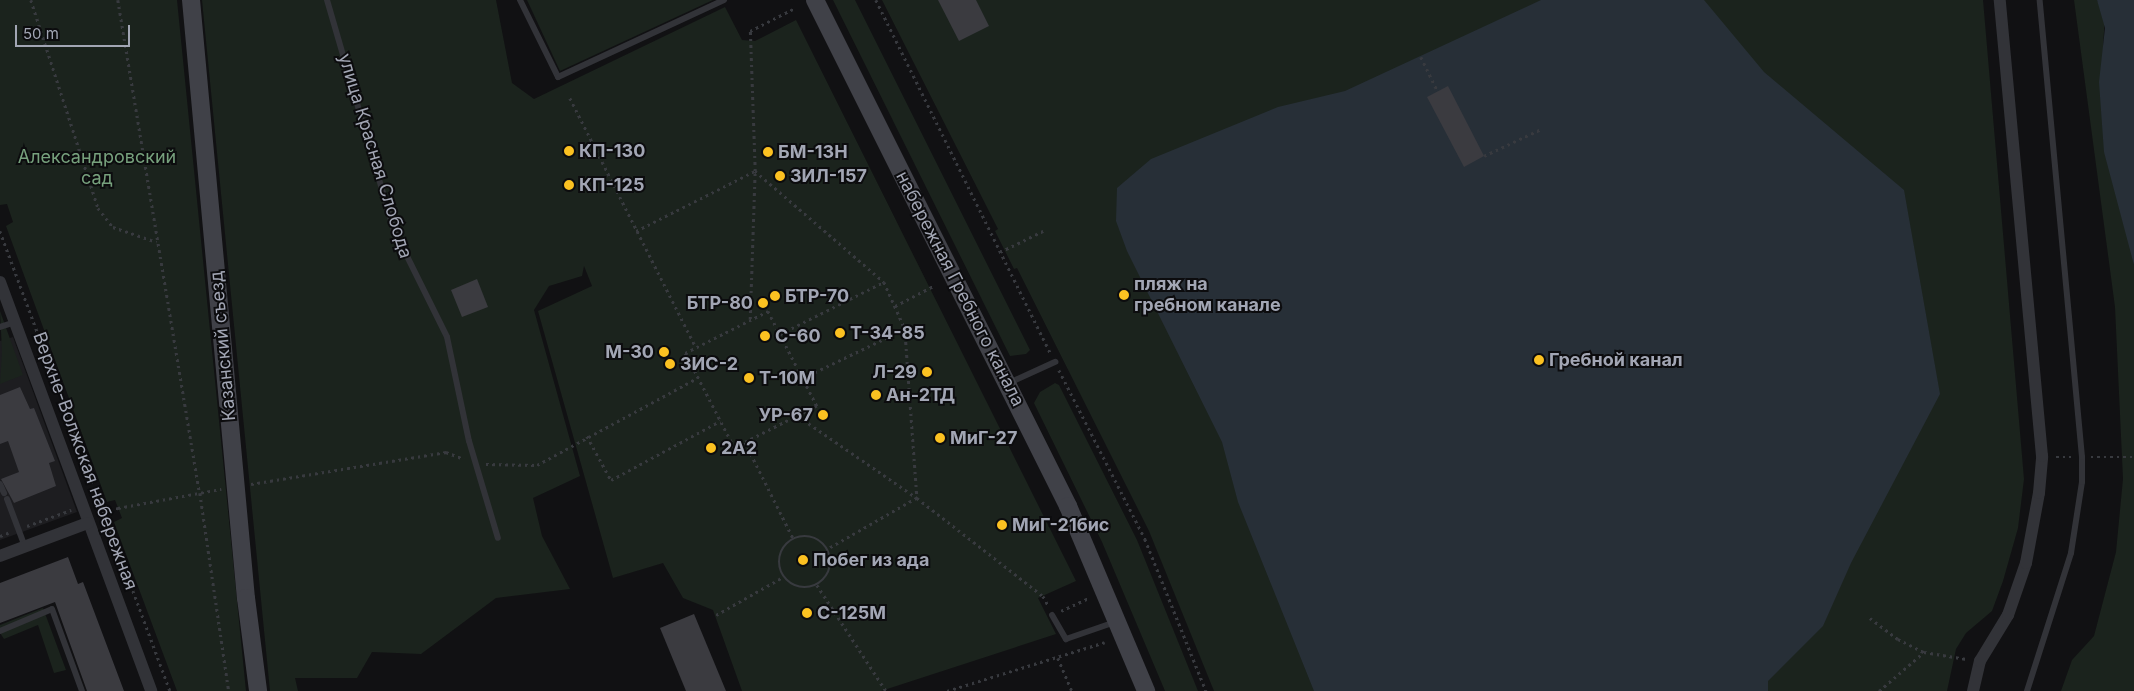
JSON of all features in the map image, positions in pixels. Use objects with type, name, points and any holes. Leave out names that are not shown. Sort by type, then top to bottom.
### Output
[{"type":"street","name":"Казанский съезд","points":[[191,0],[246,598],[258,691]]},
{"type":"street","name":"набережная Гребного канала","points":[[815,0],[1068,506],[1146,691]]},
{"type":"street","points":[[1973,691],[1980,661],[2008,615],[2026,563],[2040,493],[2042,456],[2000,0]]},
{"type":"street","name":"Верхне-Волжская набережная","points":[[0,282],[149,690]]},
{"type":"street","points":[[0,556],[88,523]]},
{"type":"lane","name":"улица Красная Слобода","points":[[327,0],[394,230],[410,268],[447,337],[476,464],[498,538]]},
{"type":"lane","points":[[520,0],[558,77],[724,0]]},
{"type":"lane","points":[[2027,691],[2071,553],[2082,482],[2082,457],[2040,0]]},
{"type":"lane","points":[[0,328],[15,322]]},
{"type":"lane","points":[[1007,384],[1055,362]]},
{"type":"lane","points":[[0,484],[25,547]]},
{"type":"lane","points":[[0,630],[52,609],[82,691]]},
{"type":"lane","points":[[1052,615],[1066,639],[1118,621]]},
{"type":"path","points":[[31,0],[98,208],[113,227],[157,242]]},
{"type":"path","points":[[118,0],[200,493],[229,691]]},
{"type":"path","points":[[876,0],[1000,253],[1145,539],[1206,691]]},
{"type":"path","points":[[750,320],[755,171],[750,31],[795,8]]},
{"type":"path","points":[[1421,57],[1438,92]]},
{"type":"path","points":[[915,79],[921,76]]},
{"type":"path","points":[[570,98],[696,347]]},
{"type":"path","points":[[1484,156],[1541,128]]},
{"type":"path","points":[[636,231],[755,171]]},
{"type":"path","points":[[755,171],[884,282],[905,329],[917,498]]},
{"type":"path","name":"Верхне-Волжская набережная","points":[[0,231],[170,691]]},
{"type":"path","points":[[1000,253],[1043,231]]},
{"type":"path","points":[[780,334],[884,282]]},
{"type":"path","points":[[895,306],[934,285]]},
{"type":"path","points":[[768,311],[816,406],[734,448],[685,354],[750,320],[768,311]]},
{"type":"path","points":[[802,378],[905,329]]},
{"type":"path","points":[[251,484],[446,452],[476,464],[537,465],[576,446],[587,436],[697,378]]},
{"type":"path","points":[[798,416],[917,498],[1043,596],[1052,615],[1087,599]]},
{"type":"path","points":[[587,436],[611,480],[720,421]]},
{"type":"path","points":[[745,442],[793,538]]},
{"type":"path","points":[[104,513],[118,508],[200,493]]},
{"type":"path","points":[[828,549],[917,498]]},
{"type":"path","points":[[0,536],[75,508]]},
{"type":"path","points":[[806,536],[817,538],[828,549],[831,565],[827,577],[817,585],[802,588],[783,577],[779,564],[783,547],[793,538],[806,536]]},
{"type":"path","points":[[716,615],[783,577]]},
{"type":"path","points":[[817,585],[886,691]]},
{"type":"path","points":[[1870,618],[1898,639],[1924,652],[1980,661]]},
{"type":"path","points":[[947,691],[1058,658],[1104,642]]},
{"type":"path","points":[[1880,691],[1924,652]]},
{"type":"path","points":[[1058,658],[1072,691]]},
{"type":"shaded area","name":"Гребной канал","points":[[1541,0],[1704,0],[1764,72],[1904,190],[1940,394],[1851,563],[1823,626],[1768,681],[1768,691],[1314,691],[1238,502],[1222,442],[1127,251],[1116,221],[1117,188],[1151,159],[1278,107],[1345,91]]},
{"type":"shaded area","points":[[2097,0],[2134,0],[2134,265],[2104,152],[2099,82],[2105,28]]},
{"type":"shaded area","points":[[13,337],[77,512],[0,540],[0,341]]},
{"type":"green space","name":"Александровский сад","points":[[0,0],[177,0],[246,691],[177,691],[114,522],[122,518],[115,500],[107,502],[6,226],[13,222],[7,204],[0,205]]},
{"type":"green space","points":[[202,0],[496,0],[512,83],[534,99],[725,7],[742,40],[755,41],[796,20],[1076,581],[1038,598],[1056,634],[881,691],[742,691],[713,610],[683,598],[663,563],[613,578],[538,311],[592,286],[584,266],[582,276],[549,286],[534,310],[580,476],[533,498],[542,536],[570,589],[496,598],[421,654],[372,652],[357,678],[295,678],[298,691],[270,691]]},
{"type":"green space","points":[[527,0],[713,0],[560,71]]},
{"type":"green space","points":[[833,0],[855,0],[1030,350],[1026,354],[1010,356]]},
{"type":"green space","name":"Гребной канал","points":[[882,0],[1983,0],[2024,479],[2018,528],[2003,581],[1992,611],[1966,633],[1956,649],[1947,691],[1214,691],[1149,531],[1017,268],[1014,269],[995,231],[998,229]]},
{"type":"green space","points":[[2074,0],[2097,0],[2105,18],[2103,45],[2134,265],[2134,691],[2061,691],[2072,660],[2094,636],[2116,552],[2123,479],[2115,307]]},
{"type":"green space","points":[[0,311],[23,375],[0,384],[2,352]]},
{"type":"green space","points":[[1055,383],[1059,385],[1137,540],[1198,691],[1165,691],[1102,542],[1034,403],[1040,392]]},
{"type":"green space","points":[[43,608],[66,670],[54,673],[38,625],[4,639],[0,633],[0,625]]},
{"type":"building","points":[[938,0],[976,0],[989,26],[959,41]]},
{"type":"building","points":[[1448,86],[1484,156],[1464,167],[1427,97]]},
{"type":"building","points":[[477,279],[488,307],[462,317],[451,290]]},
{"type":"building","points":[[20,387],[30,409],[34,408],[55,461],[49,463],[56,486],[14,503],[1,479],[19,472],[8,441],[0,444],[0,395]]},
{"type":"building","points":[[68,557],[78,584],[83,582],[124,691],[87,691],[55,602],[0,623],[0,583]]},
{"type":"building","points":[[694,614],[726,691],[686,691],[660,628]]},
{"type":"place","name":"КП-130","points":[[569,151]]},
{"type":"place","name":"БМ-13Н","points":[[768,152]]},
{"type":"place","name":"ЗИЛ-157","points":[[780,176]]},
{"type":"place","name":"КП-125","points":[[569,185]]},
{"type":"place","name":"пляж на гребном канале","points":[[1124,295]]},
{"type":"place","name":"БТР-70","points":[[775,296]]},
{"type":"place","name":"БТР-80","points":[[763,303]]},
{"type":"place","name":"T-34-85","points":[[840,333]]},
{"type":"place","name":"С-60","points":[[765,336]]},
{"type":"place","name":"М-30","points":[[664,352]]},
{"type":"place","name":"Гребной канал","points":[[1539,360]]},
{"type":"place","name":"ЗИС-2","points":[[670,364]]},
{"type":"place","name":"Л-29","points":[[927,372]]},
{"type":"place","name":"Т-10М","points":[[749,378]]},
{"type":"place","name":"Ан-2ТД","points":[[876,395]]},
{"type":"place","name":"УР-67","points":[[823,415]]},
{"type":"place","name":"МиГ-27","points":[[940,438]]},
{"type":"place","name":"2А2","points":[[711,448]]},
{"type":"place","name":"МиГ-21бис","points":[[1002,525]]},
{"type":"place","name":"Побег из ада","points":[[803,560]]},
{"type":"place","name":"С-125М","points":[[807,613]]}]
